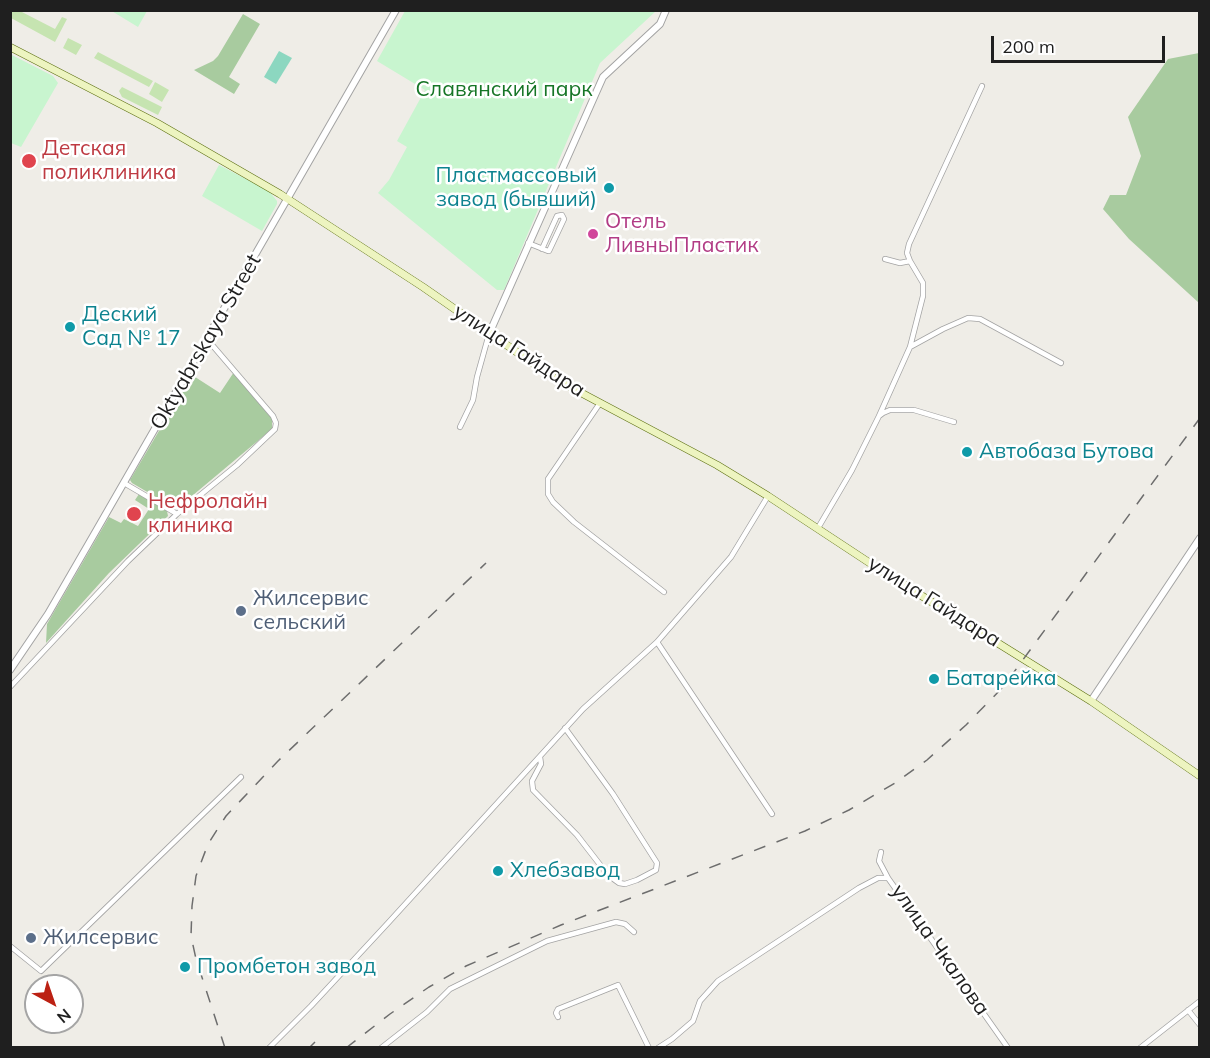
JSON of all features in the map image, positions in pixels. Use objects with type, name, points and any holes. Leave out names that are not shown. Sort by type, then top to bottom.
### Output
[{"type":"main road","name":"улица Гайдара","points":[[10,47],[157,123],[288,199],[423,287],[557,380],[717,465],[768,496],[885,573],[1091,701],[1200,776]]},
{"type":"street","name":"Oktyabrskaya Street","points":[[10,670],[48,614],[396,10]]},
{"type":"street","points":[[460,427],[473,400],[489,334],[603,77],[660,24],[666,10]]},
{"type":"street","points":[[818,528],[852,470],[910,347],[923,289],[920,275],[907,253],[909,244],[982,86]]},
{"type":"street","points":[[528,243],[542,249],[548,251],[550,250],[564,219],[562,215],[557,216],[542,249]]},
{"type":"street","points":[[885,259],[910,261]]},
{"type":"street","points":[[910,347],[943,329],[974,317],[1060,363]]},
{"type":"street","points":[[10,687],[128,561],[177,514],[272,434],[275,419],[207,339]]},
{"type":"street","points":[[600,403],[548,479],[548,494],[574,522],[664,592]]},
{"type":"street","points":[[879,416],[886,411],[914,410],[954,422]]},
{"type":"street","points":[[124,483],[177,514]]},
{"type":"street","points":[[269,1047],[311,1006],[583,709],[657,642],[731,557],[768,496]]},
{"type":"street","points":[[1091,701],[1200,538]]},
{"type":"street","points":[[657,642],[772,814]]},
{"type":"street","points":[[540,757],[541,764],[532,782],[533,790],[577,835],[608,875],[619,883],[625,884],[656,870],[657,864],[631,822],[566,728]]},
{"type":"street","points":[[10,946],[41,971],[241,777]]},
{"type":"street","name":"улица Чкалова","points":[[881,852],[879,861],[888,878],[1008,1047]]},
{"type":"street","points":[[658,1047],[672,1039],[693,1021],[700,1001],[718,981],[859,888],[878,878],[888,878]]},
{"type":"street","points":[[381,1047],[427,1012],[450,989],[547,941],[616,922],[625,924],[634,932]]},
{"type":"street","points":[[558,1017],[556,1013],[558,1009],[618,985],[650,1047]]},
{"type":"street","points":[[1144,1046],[1200,1001]]},
{"type":"street","points":[[1188,1010],[1200,1025]]},
{"type":"green space","points":[[11,10],[20,11],[55,29],[62,17],[67,19],[55,42],[11,18]]},
{"type":"green space","points":[[110,10],[147,10],[147,11],[138,27]]},
{"type":"green space","name":"Славянский парк","points":[[405,11],[656,11],[600,63],[504,290],[497,290],[378,193],[389,180],[407,147],[397,141],[425,90],[377,61]]},
{"type":"green space","points":[[243,14],[260,24],[229,77],[240,84],[234,94],[194,70],[218,56]]},
{"type":"green space","points":[[68,38],[82,45],[76,55],[63,48]]},
{"type":"green space","points":[[279,51],[292,58],[276,84],[264,77]]},
{"type":"green space","points":[[98,52],[153,81],[149,87],[94,58]]},
{"type":"green space","points":[[1200,53],[1199,303],[1129,239],[1103,209],[1110,195],[1126,195],[1141,156],[1128,117],[1168,59]]},
{"type":"green space","points":[[10,54],[53,76],[58,83],[21,147],[11,143]]},
{"type":"green space","points":[[155,82],[169,90],[162,102],[149,94]]},
{"type":"green space","points":[[122,87],[162,107],[158,115],[122,97],[119,91]]},
{"type":"green space","points":[[219,165],[269,191],[277,201],[262,231],[202,196]]},
{"type":"green space","points":[[234,372],[272,418],[272,429],[180,506],[173,507],[132,483],[130,480],[192,375],[220,393]]},
{"type":"green space","points":[[139,494],[167,511],[168,516],[109,573],[46,643],[47,624],[109,517],[121,523],[124,519],[138,526],[149,509],[135,500]]},
{"type":"railway","points":[[346,1048],[429,987],[466,966],[561,925],[805,831],[849,810],[895,783],[927,760],[1003,687],[1200,418]]},
{"type":"railway","points":[[225,1048],[196,959],[191,936],[196,876],[208,844],[226,816],[278,761],[486,563]]},
{"type":"railway","points":[[309,1048],[315,1042]]},
{"type":"place","name":"Детская поликлиника","points":[[29,161]]},
{"type":"place","name":"Пластмассовый завод (бывший)","points":[[609,188]]},
{"type":"place","name":"Отель ЛивныПластик","points":[[593,234]]},
{"type":"place","name":"Деский Сад № 17","points":[[70,327]]},
{"type":"place","name":"Автобаза Бутова","points":[[967,452]]},
{"type":"place","name":"Нефролайн клиника","points":[[134,514]]},
{"type":"place","name":"Жилсервис сельский","points":[[241,611]]},
{"type":"place","name":"Батарейка","points":[[934,679]]},
{"type":"place","name":"Хлебзавод","points":[[498,871]]},
{"type":"place","name":"Жилсервис","points":[[31,938]]},
{"type":"place","name":"Промбетон завод","points":[[185,967]]}]
